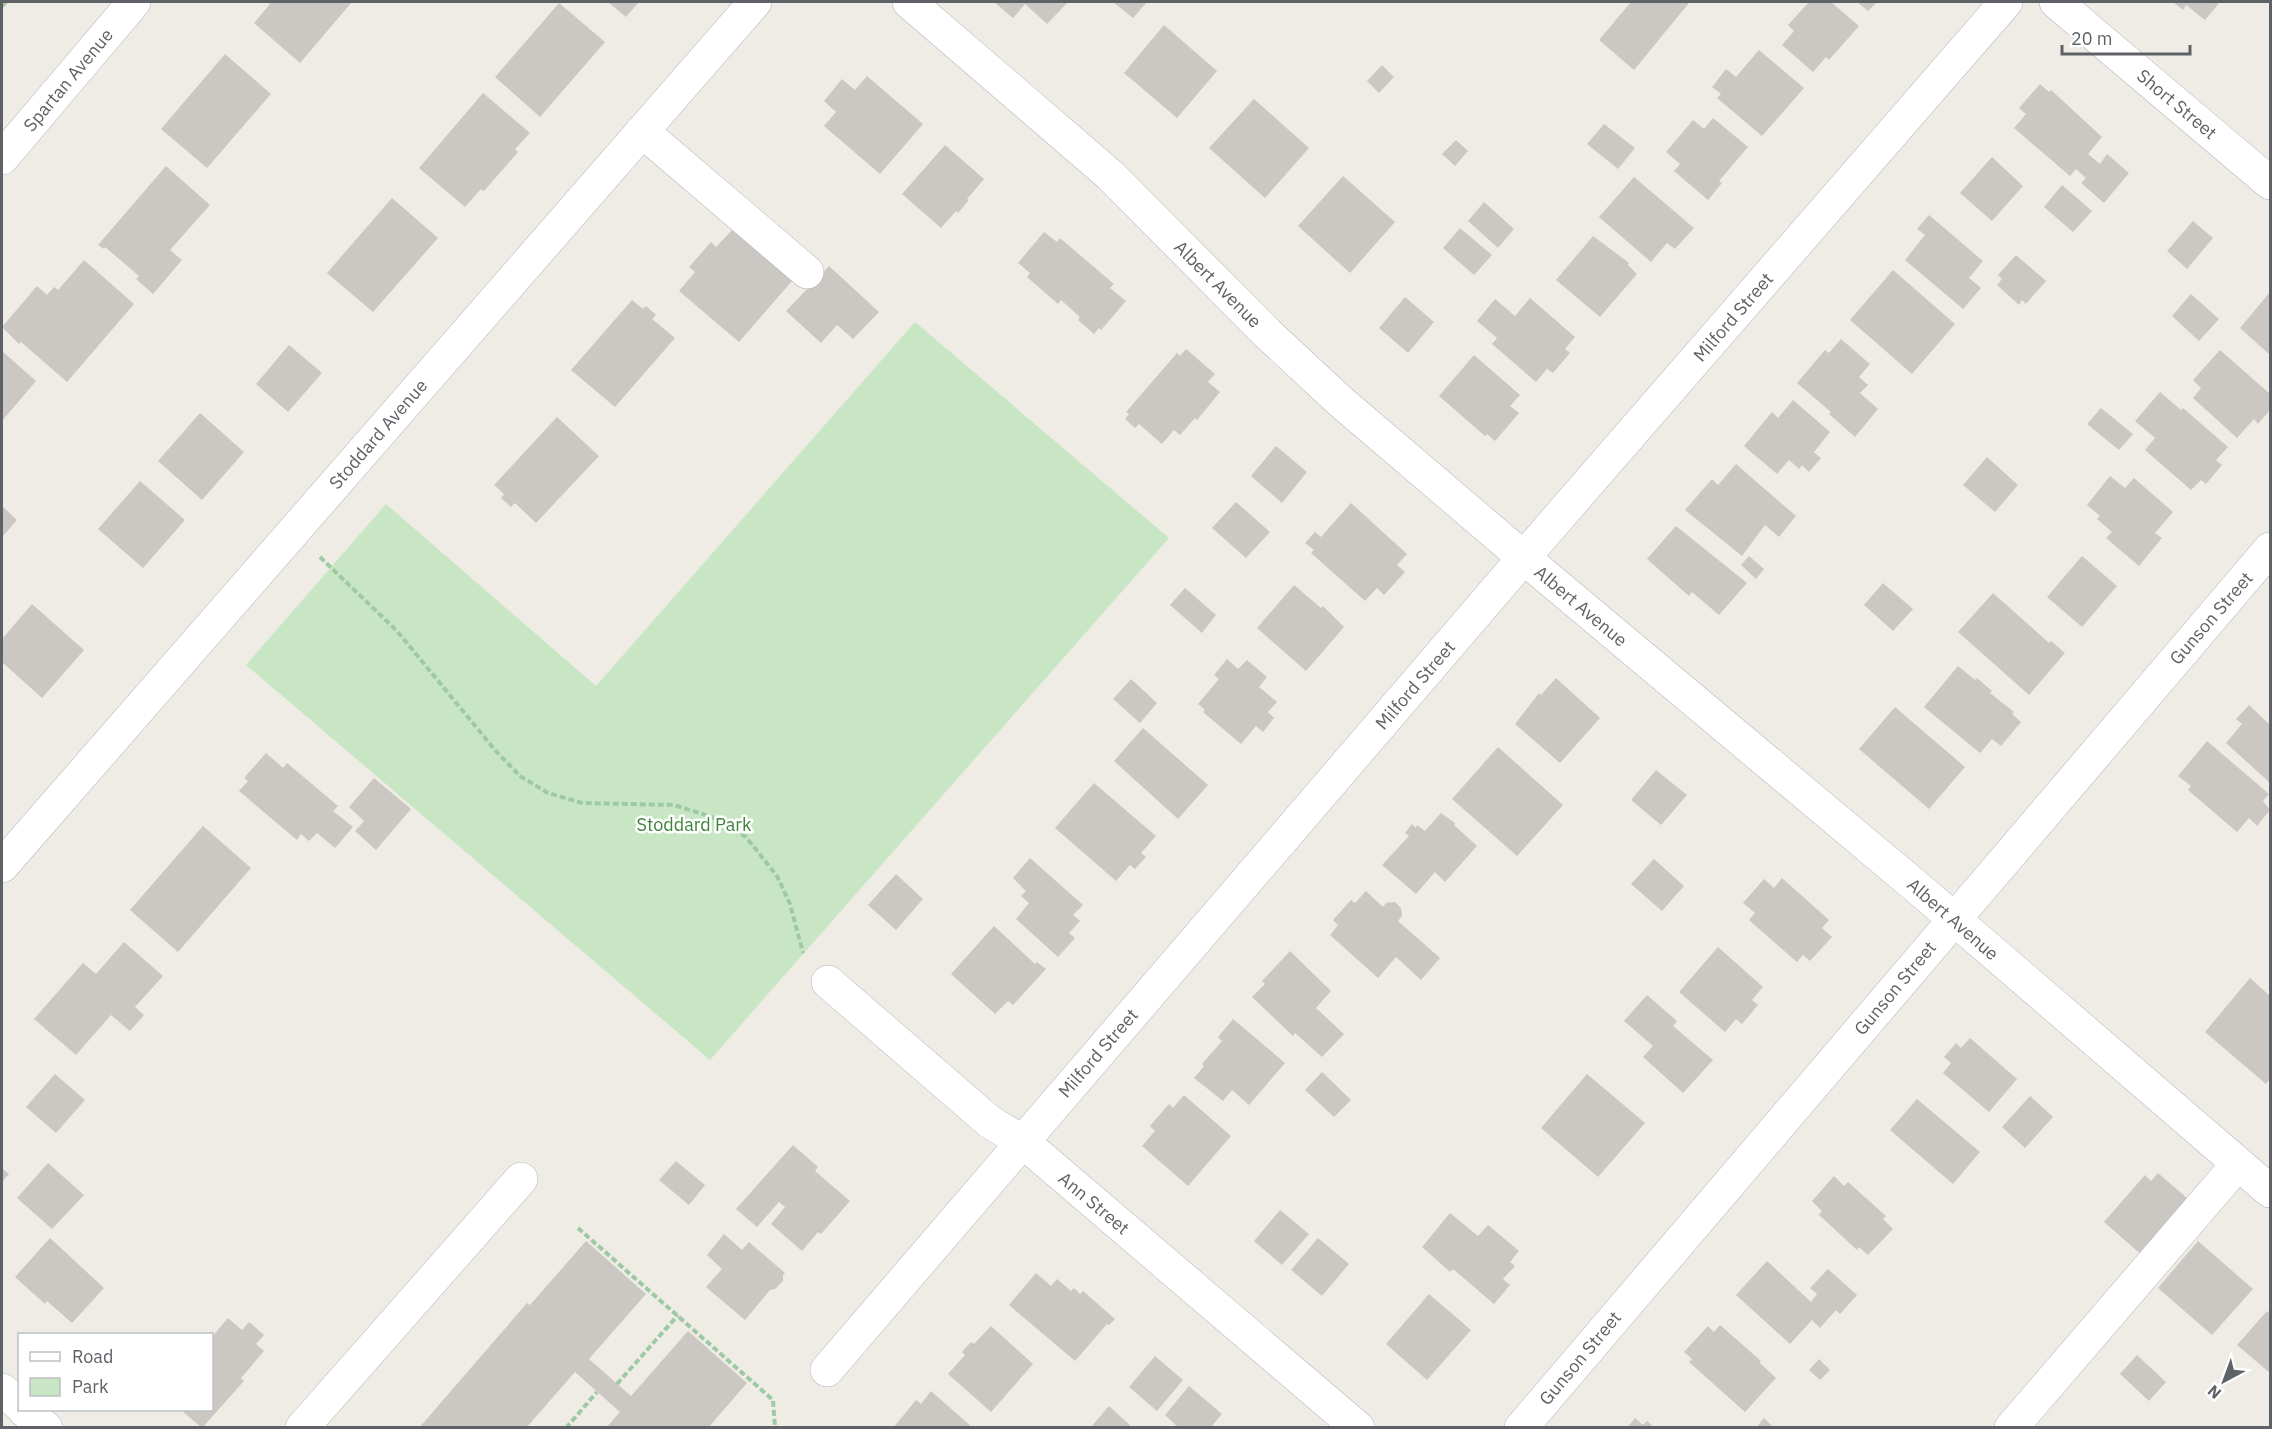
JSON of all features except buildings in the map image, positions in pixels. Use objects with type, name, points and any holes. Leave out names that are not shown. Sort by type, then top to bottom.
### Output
[{"type":"street","name":"Spartan Avenue","points":[[2,158],[134,2]]},
{"type":"street","name":"Stoddard Avenue","points":[[2,866],[755,2]]},
{"type":"street","name":"Albert Avenue","points":[[909,2],[1110,175],[1268,334],[1340,401],[2271,1191]]},
{"type":"street","name":"Milford Street","points":[[827,1370],[1524,558],[2006,2]]},
{"type":"street","name":"Short Street","points":[[2056,2],[2271,183]]},
{"type":"street","points":[[642,132],[807,272]]},
{"type":"street","name":"Gunson Street","points":[[1521,1428],[2271,549]]},
{"type":"street","name":"Ann Street","points":[[828,982],[990,1122],[1022,1141],[1358,1428]]},
{"type":"street","points":[[2012,1428],[2238,1164]]},
{"type":"street","points":[[302,1428],[521,1179]]},
{"type":"street","points":[[2,1390],[18,1403]]},
{"type":"street","points":[[25,1411],[45,1428]]},
{"type":"path","points":[[2,6],[6,2]]},
{"type":"path","points":[[292,533],[324,560],[398,631],[495,750],[520,776],[548,793],[582,803],[674,805],[712,817],[746,837],[777,876],[790,904],[801,949],[816,987],[828,982]]},
{"type":"path","points":[[578,1228],[773,1400],[775,1428]]},
{"type":"path","points":[[617,1384],[678,1315]]},
{"type":"path","points":[[566,1428],[597,1392]]},
{"type":"green space","name":"Stoddard Park","points":[[915,322],[1169,538],[710,1060],[246,665],[386,504],[596,686]]}]
